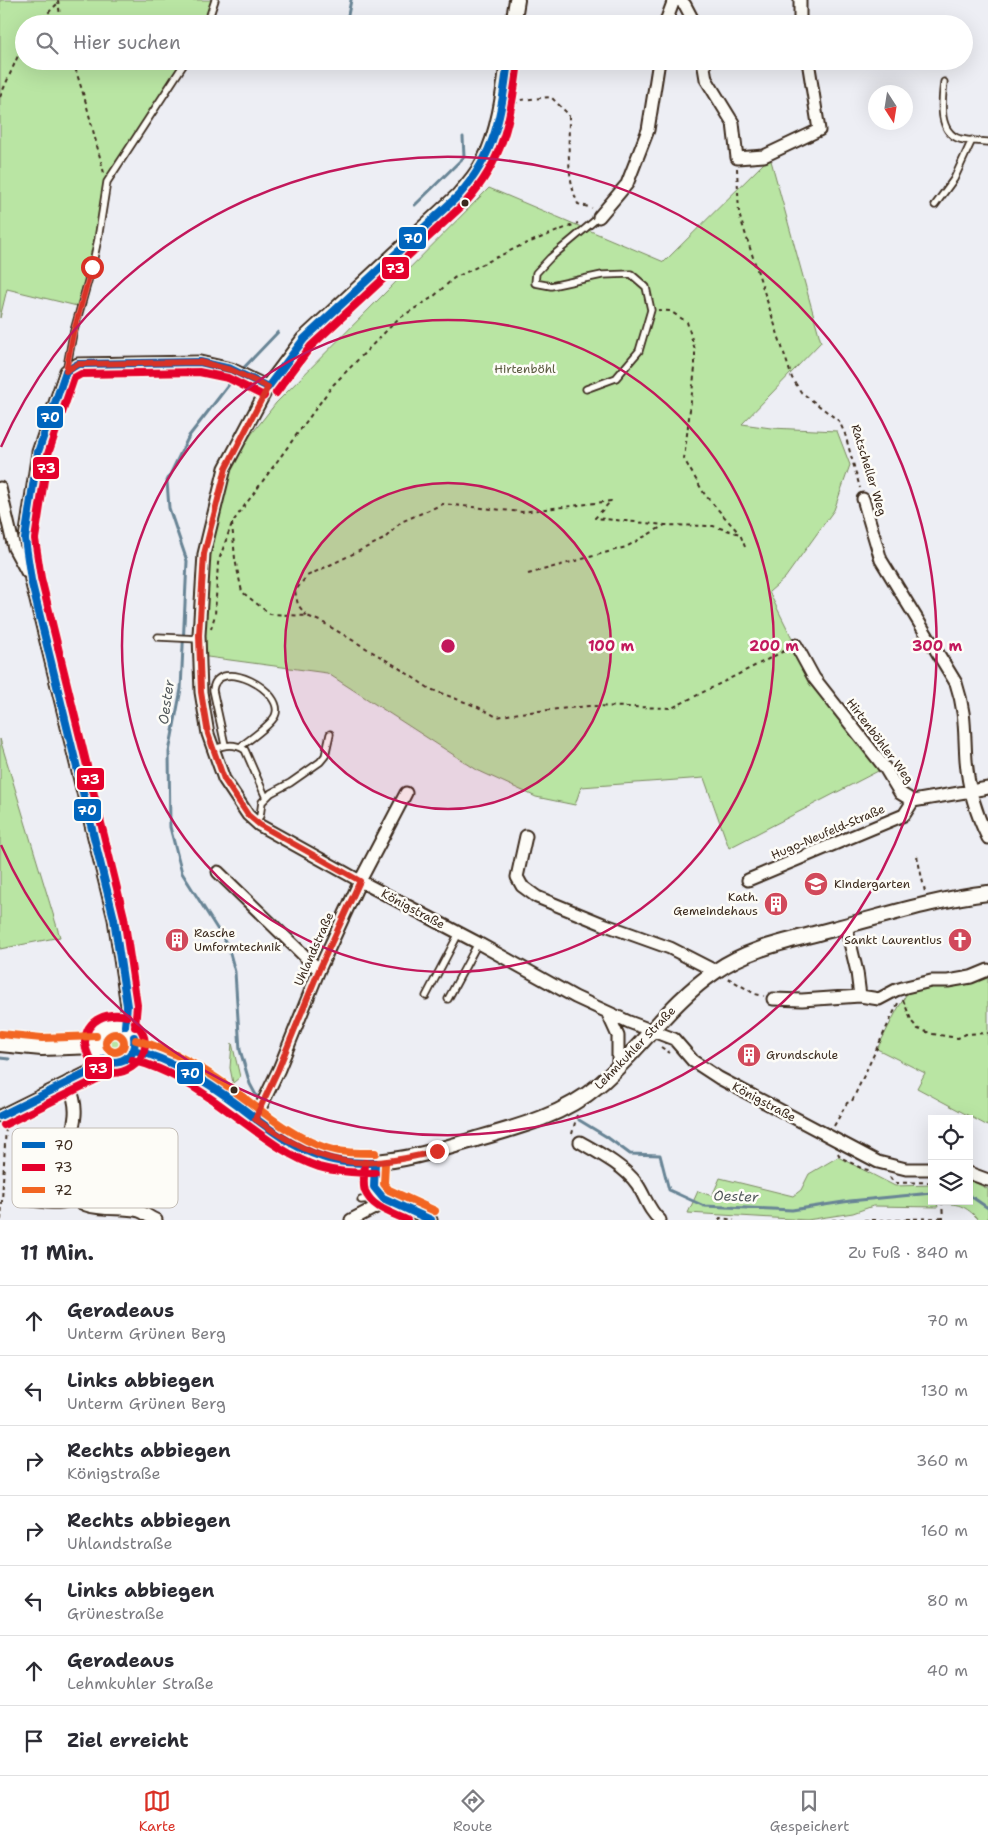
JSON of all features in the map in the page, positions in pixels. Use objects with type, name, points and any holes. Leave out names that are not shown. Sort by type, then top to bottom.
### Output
[{"type":"street","points":[[514,15],[517,0]]},
{"type":"street","points":[[668,15],[674,0]]},
{"type":"street","points":[[680,0],[690,15]]},
{"type":"street","points":[[800,0],[800,15]]},
{"type":"street","name":"Königstraße","points":[[506,70],[494,138],[484,161],[458,196],[304,339],[268,387],[226,468],[204,554],[194,639],[208,734],[224,779],[248,815],[255,822],[360,881],[575,997],[629,1022],[674,1039],[693,1061],[719,1078],[886,1165],[906,1169],[928,1170]]},
{"type":"street","points":[[603,214],[627,184],[648,130],[658,70]]},
{"type":"street","points":[[704,70],[706,79],[733,123],[737,158],[764,156],[819,130],[809,70]]},
{"type":"street","points":[[125,1026],[127,1006],[114,919],[31,580],[25,539],[38,452],[66,371],[78,364],[200,362],[231,370],[268,387]]},
{"type":"street","points":[[0,488],[14,548],[31,580]]},
{"type":"street","name":"Ratscheller Weg","points":[[863,499],[881,560],[956,683],[962,699],[965,720],[966,760],[971,792],[988,838]]},
{"type":"street","name":"Hirtenböhler Weg","points":[[796,645],[814,678],[885,768],[900,793],[914,801],[988,788]]},
{"type":"street","name":"Uhlandstraße","points":[[255,1119],[278,1070],[319,970],[360,881],[406,793]]},
{"type":"street","name":"Hugo-Neufeld-Straße","points":[[748,880],[904,815],[914,801]]},
{"type":"street","points":[[526,836],[517,877],[522,886],[537,897],[603,924],[670,948],[715,971]]},
{"type":"street","points":[[218,872],[319,970]]},
{"type":"street","name":"Lehmkuhler Straße","points":[[134,1050],[167,1060],[200,1079],[279,1136],[315,1154],[337,1161],[375,1163],[404,1159],[517,1127],[575,1103],[598,1086],[618,1067],[675,1006],[715,971],[736,959],[764,948],[928,904],[967,895],[988,893]]},
{"type":"street","points":[[846,926],[857,972],[860,996]]},
{"type":"street","points":[[773,999],[802,1000],[860,996],[879,999],[896,990],[903,992],[930,981],[948,981],[971,977],[988,970]]},
{"type":"street","points":[[606,1012],[618,1036],[618,1067]]},
{"type":"street","points":[[119,1024],[125,1026],[133,1034],[134,1050],[128,1058],[118,1063],[104,1059],[97,1051],[98,1034],[107,1025],[119,1024]]},
{"type":"street","points":[[0,1044],[42,1048],[96,1046]]},
{"type":"street","points":[[3,1114],[93,1070],[104,1059]]},
{"type":"street","points":[[68,1082],[75,1104],[73,1128]]},
{"type":"street","points":[[580,1142],[620,1169],[636,1183],[654,1215],[660,1220]]},
{"type":"street","points":[[375,1163],[375,1190],[383,1198],[431,1220]]},
{"type":"street","points":[[973,1174],[988,1180]]},
{"type":"street","points":[[351,1220],[376,1207],[383,1198]]},
{"type":"street","points":[[102,1208],[139,1211],[156,1220]]},
{"type":"lane","points":[[210,15],[215,0]]},
{"type":"lane","points":[[66,371],[73,334],[98,240],[107,182],[180,70]]},
{"type":"lane","points":[[944,82],[942,113],[946,126],[957,138],[988,142]]},
{"type":"lane","points":[[935,206],[954,179],[972,140]]},
{"type":"lane","points":[[586,388],[616,378],[638,351],[651,310],[646,286],[631,274],[602,275],[551,286],[535,283],[536,273],[550,258],[603,214]]},
{"type":"lane","points":[[158,637],[194,639]]},
{"type":"lane","points":[[225,745],[213,690],[214,683],[220,677],[232,675],[260,686],[271,696],[276,705],[276,715],[270,723],[240,747]]},
{"type":"lane","points":[[255,822],[260,816],[262,802],[271,792],[290,783],[320,762],[325,756],[330,734]]},
{"type":"lane","points":[[213,750],[225,745],[232,745],[245,750],[266,798]]},
{"type":"lane","points":[[426,996],[459,933]]},
{"type":"lane","points":[[448,999],[478,943]]},
{"type":"lane","points":[[361,1200],[383,1198]]},
{"type":"path","points":[[45,15],[58,1]]},
{"type":"path","points":[[58,1],[60,15]]},
{"type":"path","points":[[0,97],[15,63]]},
{"type":"path","points":[[76,70],[107,182]]},
{"type":"path","points":[[498,115],[521,100],[551,98],[569,115],[572,192],[578,204],[603,214]]},
{"type":"path","name":"Ratscheller Weg","points":[[737,158],[739,214],[792,378],[801,392],[839,420],[845,434],[863,499]]},
{"type":"path","points":[[217,598],[218,563],[232,523],[333,385],[398,319],[433,297],[454,278],[520,246],[603,214]]},
{"type":"path","points":[[651,310],[670,312],[687,322],[695,350],[695,368],[684,459],[705,495],[740,534],[746,548]]},
{"type":"path","points":[[307,616],[298,605],[295,591],[307,576],[384,539],[401,522],[443,504],[522,512],[611,501],[596,518],[665,525],[713,526],[740,534]]},
{"type":"path","points":[[232,523],[235,559],[242,592],[270,614],[307,616],[322,622],[430,689],[478,707],[497,717],[589,706],[672,708],[796,645]]},
{"type":"path","points":[[528,574],[626,547],[665,525]]},
{"type":"path","points":[[917,856],[928,904]]},
{"type":"path","points":[[715,971],[755,994],[773,999]]},
{"type":"path","points":[[903,992],[912,1022],[918,1029],[933,1034],[958,1038],[966,1034],[988,1034]]},
{"type":"path","points":[[829,1136],[846,1104],[852,1101],[903,992]]},
{"type":"path","points":[[575,1103],[578,1110],[572,1134],[581,1138],[580,1142]]},
{"type":"path","points":[[1,1220],[3,1114]]},
{"type":"path","points":[[832,1220],[943,1219],[942,1205]]},
{"type":"path","points":[[719,1220],[720,1218],[734,1220]]},
{"type":"green space","points":[[0,0],[212,0],[207,15],[15,15],[15,70],[176,70],[104,180],[95,244],[77,306],[7,289],[0,318]]},
{"type":"green space","name":"Hirtenböhl","points":[[770,157],[821,342],[742,424],[771,428],[837,431],[850,465],[834,510],[785,578],[769,592],[793,640],[785,644],[882,769],[729,848],[704,778],[581,787],[575,805],[536,797],[477,770],[327,673],[200,656],[204,554],[225,468],[276,403],[489,188],[664,262]]},
{"type":"green space","points":[[0,739],[60,937],[0,949]]},
{"type":"green space","points":[[988,974],[988,1126],[973,1118],[973,1115],[967,1115],[917,1088],[925,1073],[877,1049],[909,990]]},
{"type":"green space","points":[[111,1035],[119,1035],[124,1040],[122,1051],[111,1053],[106,1048],[106,1040]]},
{"type":"green space","points":[[232,1043],[240,1077],[233,1083],[230,1068]]},
{"type":"green space","points":[[838,1157],[895,1186],[928,1185],[928,1205],[937,1205],[938,1207],[873,1206],[853,1213],[807,1220],[688,1213],[698,1191],[712,1196],[720,1178],[793,1196],[801,1190],[809,1174]]},
{"type":"green space","points":[[973,1182],[988,1189],[988,1220],[979,1220],[961,1206],[956,1205],[973,1205]]},
{"type":"waterway","name":"Oester","points":[[348,15],[351,0]]},
{"type":"waterway","name":"Oester","points":[[415,205],[464,157],[463,137]]},
{"type":"waterway","name":"Oester","points":[[257,1097],[250,1084],[240,1050],[235,972],[228,946],[182,873],[170,827],[169,752],[181,689],[187,561],[169,508],[167,481],[189,436],[234,378],[278,332]]},
{"type":"waterway","points":[[0,1058],[9,1059]]},
{"type":"waterway","name":"Oester","points":[[579,1120],[630,1154],[660,1155],[669,1190],[704,1206],[792,1210],[850,1201],[928,1193]]},
{"type":"waterway","name":"Oester","points":[[973,1198],[988,1208]]},
{"type":"transit line","name":"70","points":[[268,387],[304,339],[458,196],[471,180],[481,165],[495,133],[503,99],[507,70]]},
{"type":"transit line","name":"73","points":[[276,393],[311,346],[465,203],[478,187],[489,171],[504,137],[517,70]]},
{"type":"transit line","name":"70","points":[[125,1026],[127,1006],[114,919],[31,580],[25,539],[38,452],[66,371],[78,364],[200,362],[231,369],[268,387]]},
{"type":"transit line","name":"73","points":[[135,1027],[137,1005],[124,917],[41,578],[35,539],[48,454],[74,378],[81,374],[199,372],[228,378],[264,396]]},
{"type":"transit line","name":"73","points":[[127,1016],[106,1016],[89,1027],[85,1046],[89,1057],[98,1068],[109,1073],[120,1072],[132,1067],[140,1059],[145,1048],[144,1035],[135,1022]]},
{"type":"transit line","name":"72","points":[[1,1034],[42,1038],[96,1036]]},
{"type":"transit line","name":"72","points":[[115,1034],[121,1037],[124,1043],[121,1049],[115,1052],[109,1049],[106,1043],[109,1037],[115,1034]]},
{"type":"transit line","name":"70","points":[[112,1062],[123,1061],[130,1056],[133,1052],[134,1037]]},
{"type":"transit line","name":"70","points":[[112,1062],[122,1060],[132,1052],[134,1037]]},
{"type":"transit line","name":"72","points":[[136,1040],[166,1050],[193,1064],[304,1139],[338,1151],[375,1153]]},
{"type":"transit line","name":"70","points":[[134,1050],[176,1065],[226,1096],[278,1135],[310,1153],[335,1160],[375,1163]]},
{"type":"transit line","name":"70","points":[[0,1116],[93,1070],[104,1059]]},
{"type":"transit line","name":"73","points":[[132,1060],[159,1069],[184,1081],[295,1157],[319,1167],[333,1170],[375,1173]]},
{"type":"transit line","name":"73","points":[[4,1125],[97,1079],[111,1066]]},
{"type":"transit line","name":"73","points":[[365,1163],[364,1184],[368,1197],[377,1206],[407,1220]]},
{"type":"transit line","name":"70","points":[[375,1163],[374,1187],[383,1198],[431,1220]]},
{"type":"transit line","name":"72","points":[[385,1163],[384,1184],[389,1190],[435,1211]]},
{"type":"place","name":"Kindergarten","points":[[816,884]]},
{"type":"place","name":"Kath. Gemeindehaus","points":[[776,904]]},
{"type":"place","name":"Rasche Umformtechnik","points":[[177,940]]},
{"type":"place","name":"Sankt Laurentius","points":[[960,940]]},
{"type":"place","name":"Grundschule","points":[[749,1055]]},
{"type":"route","points":[[92,267],[73,334],[66,371],[78,364],[200,362],[231,370],[268,387],[226,468],[204,554],[199,635],[201,692],[208,734],[224,779],[248,815],[260,825],[360,881],[319,970],[278,1070],[255,1119],[300,1148],[337,1161],[375,1163],[404,1159],[437,1151]]}]
